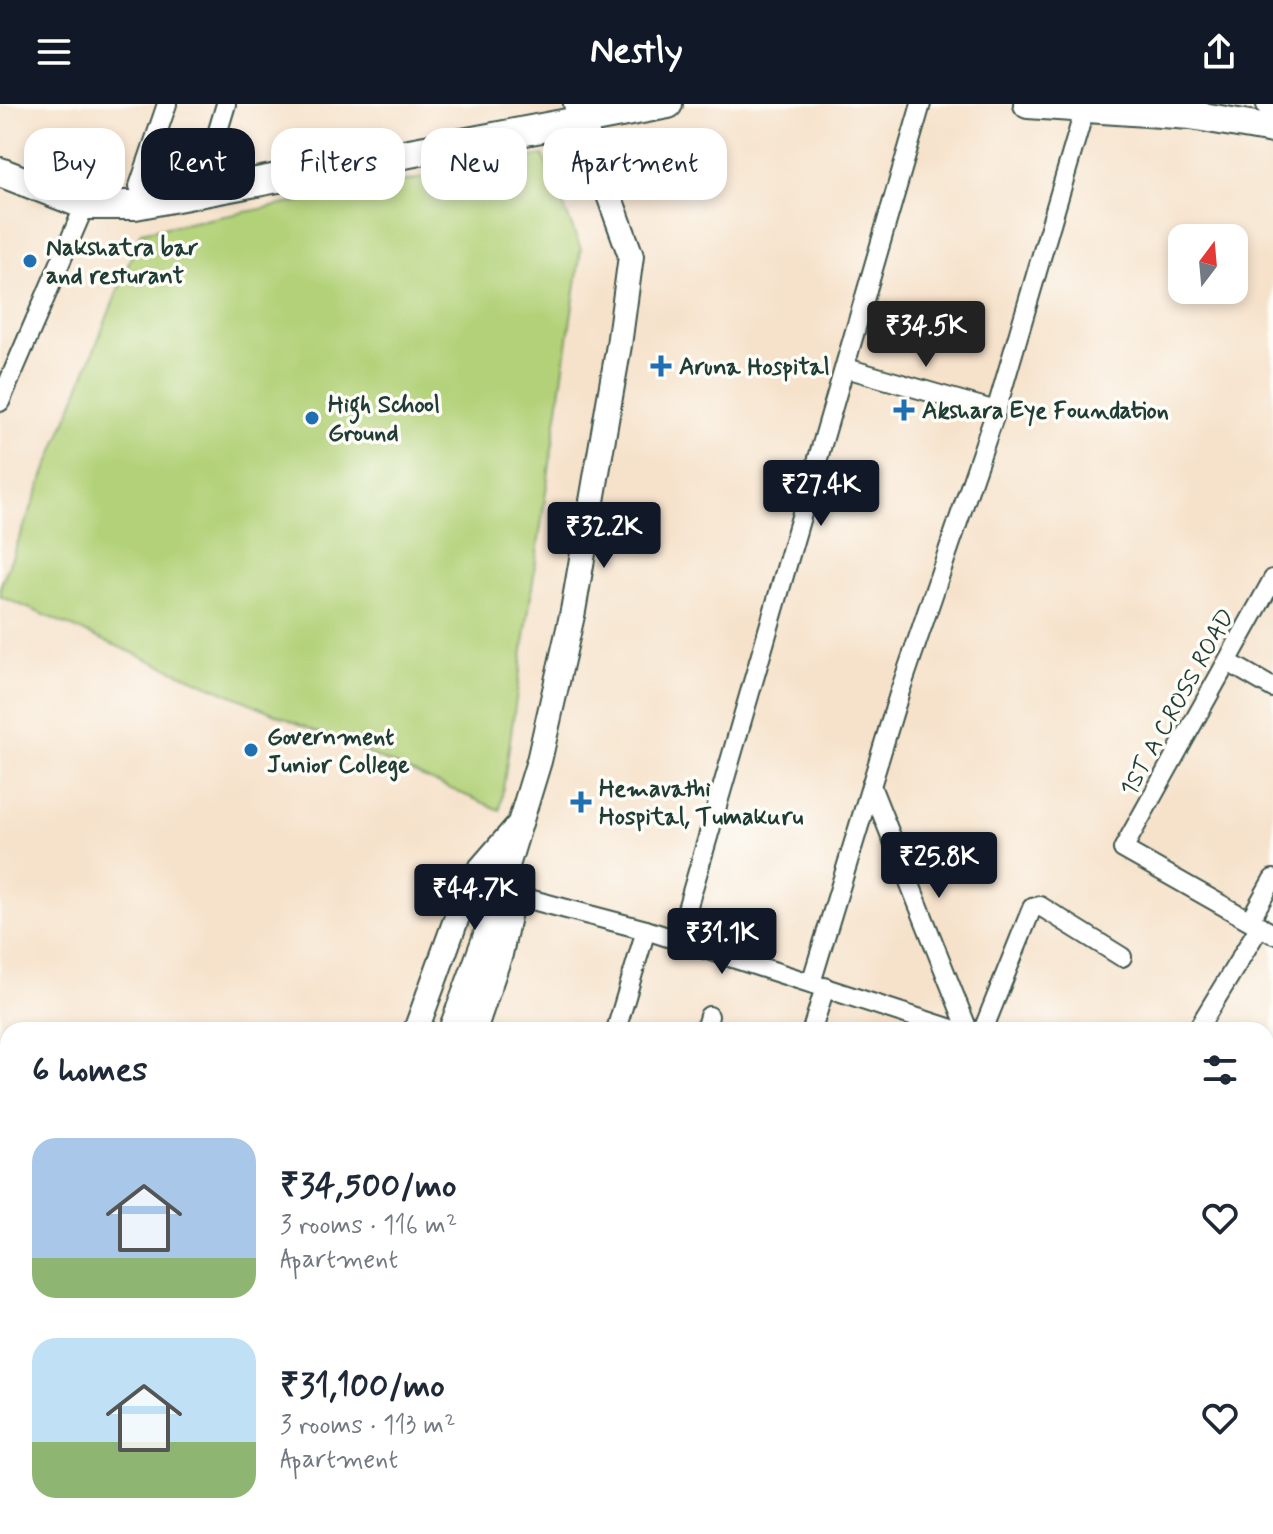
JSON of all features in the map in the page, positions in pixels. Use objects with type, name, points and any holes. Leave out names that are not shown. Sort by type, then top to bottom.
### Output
[{"type":"main road","points":[[255,165],[579,108],[668,104]]},
{"type":"main road","points":[[1028,104],[1191,115],[1273,129]]},
{"type":"main road","points":[[0,172],[85,205],[135,205],[579,108]]},
{"type":"main road","points":[[477,1022],[500,954],[520,823],[539,761],[573,611],[610,407],[631,256],[579,108]]},
{"type":"main road","points":[[0,158],[64,187],[95,194],[139,186]]},
{"type":"main road","points":[[419,1022],[470,881],[520,823]]},
{"type":"main road","points":[[454,1022],[507,893]]},
{"type":"street","points":[[139,186],[167,104]]},
{"type":"street","points":[[219,128],[226,104]]},
{"type":"street","points":[[678,940],[921,104]]},
{"type":"street","points":[[813,1022],[818,985],[871,786],[996,411],[1085,108]]},
{"type":"street","points":[[0,402],[8,364],[85,205]]},
{"type":"street","points":[[846,368],[996,411]]},
{"type":"street","name":"1ST A CROSS ROAD","points":[[1261,926],[1123,849],[1273,579]]},
{"type":"street","points":[[1228,662],[1273,688]]},
{"type":"street","points":[[871,786],[965,1022]]},
{"type":"street","points":[[1202,1022],[1261,926],[1273,879]]},
{"type":"street","points":[[507,893],[646,930],[818,985],[901,1022]]},
{"type":"street","points":[[986,1022],[1032,908],[1040,906],[1122,957]]},
{"type":"street","points":[[618,1022],[646,930]]},
{"type":"green space","name":"High School Ground","points":[[543,155],[543,200],[561,200],[581,249],[500,810],[0,596],[0,587],[141,232],[308,200],[405,200],[405,181],[421,178],[421,200],[527,200],[527,158]]},
{"type":"place","name":"Nakshatra bar and resturant","points":[[30,261]]},
{"type":"place","name":"Aruna Hospital","points":[[661,366]]},
{"type":"place","name":"Akshara Eye Foundation","points":[[904,410]]},
{"type":"place","name":"High School Ground","points":[[312,418]]},
{"type":"place","name":"Government Junior College","points":[[251,750]]},
{"type":"place","name":"Hemavathi Hospital, Tumakuru","points":[[581,802]]}]
